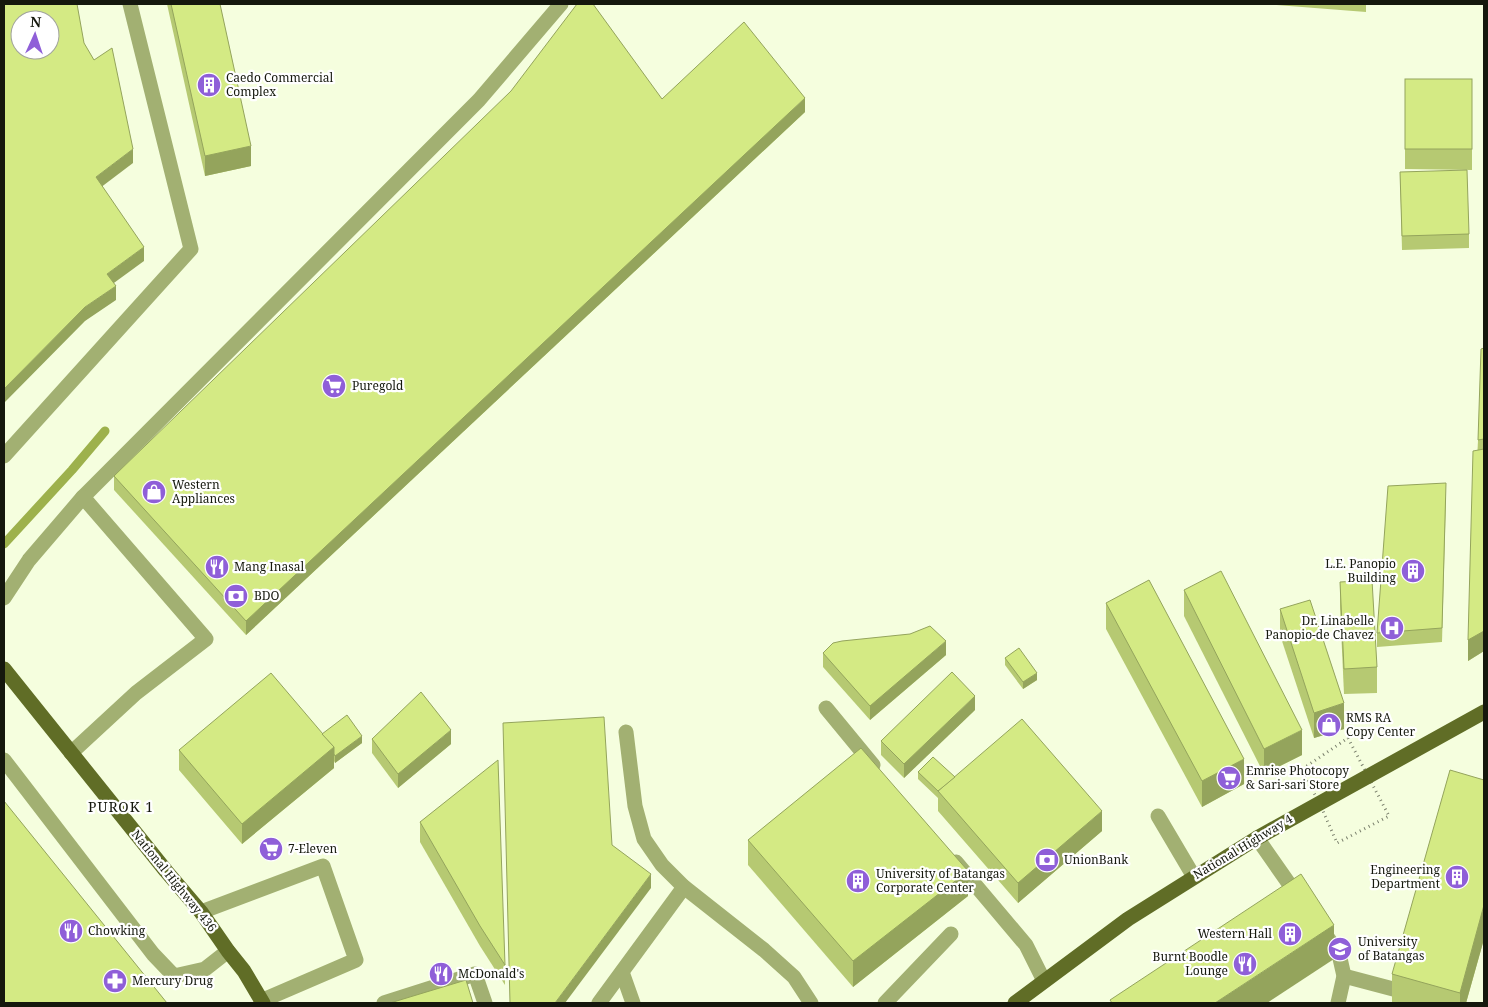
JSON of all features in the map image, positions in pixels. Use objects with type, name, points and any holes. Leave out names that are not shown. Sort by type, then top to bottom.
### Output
[{"type":"main road","name":"National Highway 436","points":[[4,669],[201,912],[244,971],[262,1002]]},
{"type":"main road","name":"National Highway 4","points":[[1016,1003],[1128,919],[1194,877],[1319,802],[1484,712]]},
{"type":"street","points":[[4,456],[191,249],[130,4]]},
{"type":"street","points":[[4,598],[29,560],[83,496],[480,100],[561,4]]},
{"type":"street","points":[[71,753],[136,693],[206,639],[83,496]]},
{"type":"street","points":[[826,708],[882,775]]},
{"type":"street","points":[[626,732],[635,806],[644,839],[662,866],[684,887],[764,950],[794,977],[811,1003]]},
{"type":"street","points":[[4,760],[153,954],[174,976],[205,969],[228,951]]},
{"type":"street","points":[[1158,816],[1194,877]]},
{"type":"street","points":[[1257,838],[1306,908]]},
{"type":"street","points":[[945,849],[1026,945],[1044,981]]},
{"type":"street","points":[[201,912],[322,866],[356,960],[262,1002]]},
{"type":"street","points":[[599,1003],[684,887]]},
{"type":"street","points":[[1317,923],[1339,954],[1344,976],[1338,1003]]},
{"type":"street","points":[[885,1003],[951,934]]},
{"type":"street","points":[[622,972],[633,1003]]},
{"type":"street","points":[[384,1003],[475,974],[485,1003]]},
{"type":"street","points":[[1344,976],[1397,990]]},
{"type":"path","points":[[1301,770],[1348,738]]},
{"type":"path","points":[[1338,843],[1389,816]]},
{"type":"building","points":[[4,4],[77,4],[84,43],[94,60],[112,48],[133,149],[96,177],[144,247],[107,274],[116,286],[85,307],[4,389]]},
{"type":"building","name":"Caedo Commercial Complex","points":[[171,4],[220,4],[251,146],[205,156]]},
{"type":"building","points":[[577,4],[593,4],[662,99],[744,22],[805,98],[246,621],[114,476],[511,91]]},
{"type":"building","points":[[1405,79],[1472,79],[1472,149],[1405,149]]},
{"type":"building","points":[[1467,170],[1469,234],[1402,236],[1400,172]]},
{"type":"building","points":[[1484,348],[1484,439],[1478,440],[1481,349]]},
{"type":"building","points":[[1484,449],[1484,631],[1468,640],[1473,451]]},
{"type":"building","name":"L.E. Panopio Building","points":[[1446,483],[1442,628],[1377,633],[1388,486]]},
{"type":"building","points":[[1221,571],[1302,730],[1264,749],[1184,590]]},
{"type":"building","points":[[1149,580],[1244,759],[1202,781],[1106,603]]},
{"type":"building","points":[[1372,580],[1377,667],[1344,669],[1340,582]]},
{"type":"building","points":[[1310,600],[1344,703],[1314,713],[1280,609]]},
{"type":"building","points":[[930,626],[946,641],[870,706],[823,653],[833,643],[910,634]]},
{"type":"building","points":[[1019,648],[1037,673],[1023,682],[1005,658]]},
{"type":"building","points":[[952,672],[975,696],[904,764],[881,741]]},
{"type":"building","points":[[271,673],[334,747],[242,824],[179,750]]},
{"type":"building","points":[[421,692],[451,730],[398,774],[372,739]]},
{"type":"building","points":[[347,715],[362,736],[335,756],[334,747],[322,734]]},
{"type":"building","points":[[604,717],[612,845],[651,874],[555,1003],[510,1003],[503,723]]},
{"type":"building","points":[[1022,719],[1102,811],[1018,883],[938,791]]},
{"type":"building","name":"University of Batangas Corporate Center","points":[[861,748],[968,871],[853,961],[748,840]]},
{"type":"building","points":[[933,757],[955,777],[938,791],[918,772]]},
{"type":"building","points":[[498,760],[505,965],[480,926],[420,822]]},
{"type":"building","name":"Engineering Department","points":[[1450,770],[1484,780],[1484,905],[1460,993],[1392,974]]},
{"type":"building","points":[[4,801],[167,1003],[4,1003]]},
{"type":"building","points":[[1301,874],[1334,925],[1215,1003],[1112,1003],[1110,1000]]},
{"type":"building","points":[[466,980],[473,1003],[390,1003]]},
{"type":"waterway","points":[[4,544],[105,431]]},
{"type":"place","name":"Caedo Commercial Complex","points":[[209,85]]},
{"type":"place","name":"Puregold","points":[[334,386]]},
{"type":"place","name":"Western Appliances","points":[[154,492]]},
{"type":"place","name":"Mang Inasal","points":[[217,567]]},
{"type":"place","name":"L.E. Panopio Building","points":[[1413,571]]},
{"type":"place","name":"BDO","points":[[236,596]]},
{"type":"place","name":"Dr. Linabelle Panopio-de Chavez","points":[[1392,628]]},
{"type":"place","name":"RMS RA Copy Center","points":[[1329,725]]},
{"type":"place","name":"Emrise Photocopy & Sari-sari Store","points":[[1229,778]]},
{"type":"place","name":"7-Eleven","points":[[271,849]]},
{"type":"place","name":"UnionBank","points":[[1047,860]]},
{"type":"place","name":"Engineering Department","points":[[1457,877]]},
{"type":"place","name":"University of Batangas Corporate Center","points":[[858,881]]},
{"type":"place","name":"Chowking","points":[[71,931]]},
{"type":"place","name":"Western Hall","points":[[1290,934]]},
{"type":"place","name":"University of Batangas","points":[[1340,949]]},
{"type":"place","name":"Burnt Boodle Lounge","points":[[1245,964]]},
{"type":"place","name":"McDonald's","points":[[441,974]]},
{"type":"place","name":"Mercury Drug","points":[[115,981]]},
{"type":"district","name":"PUROK 1","points":[[121,807]]}]
